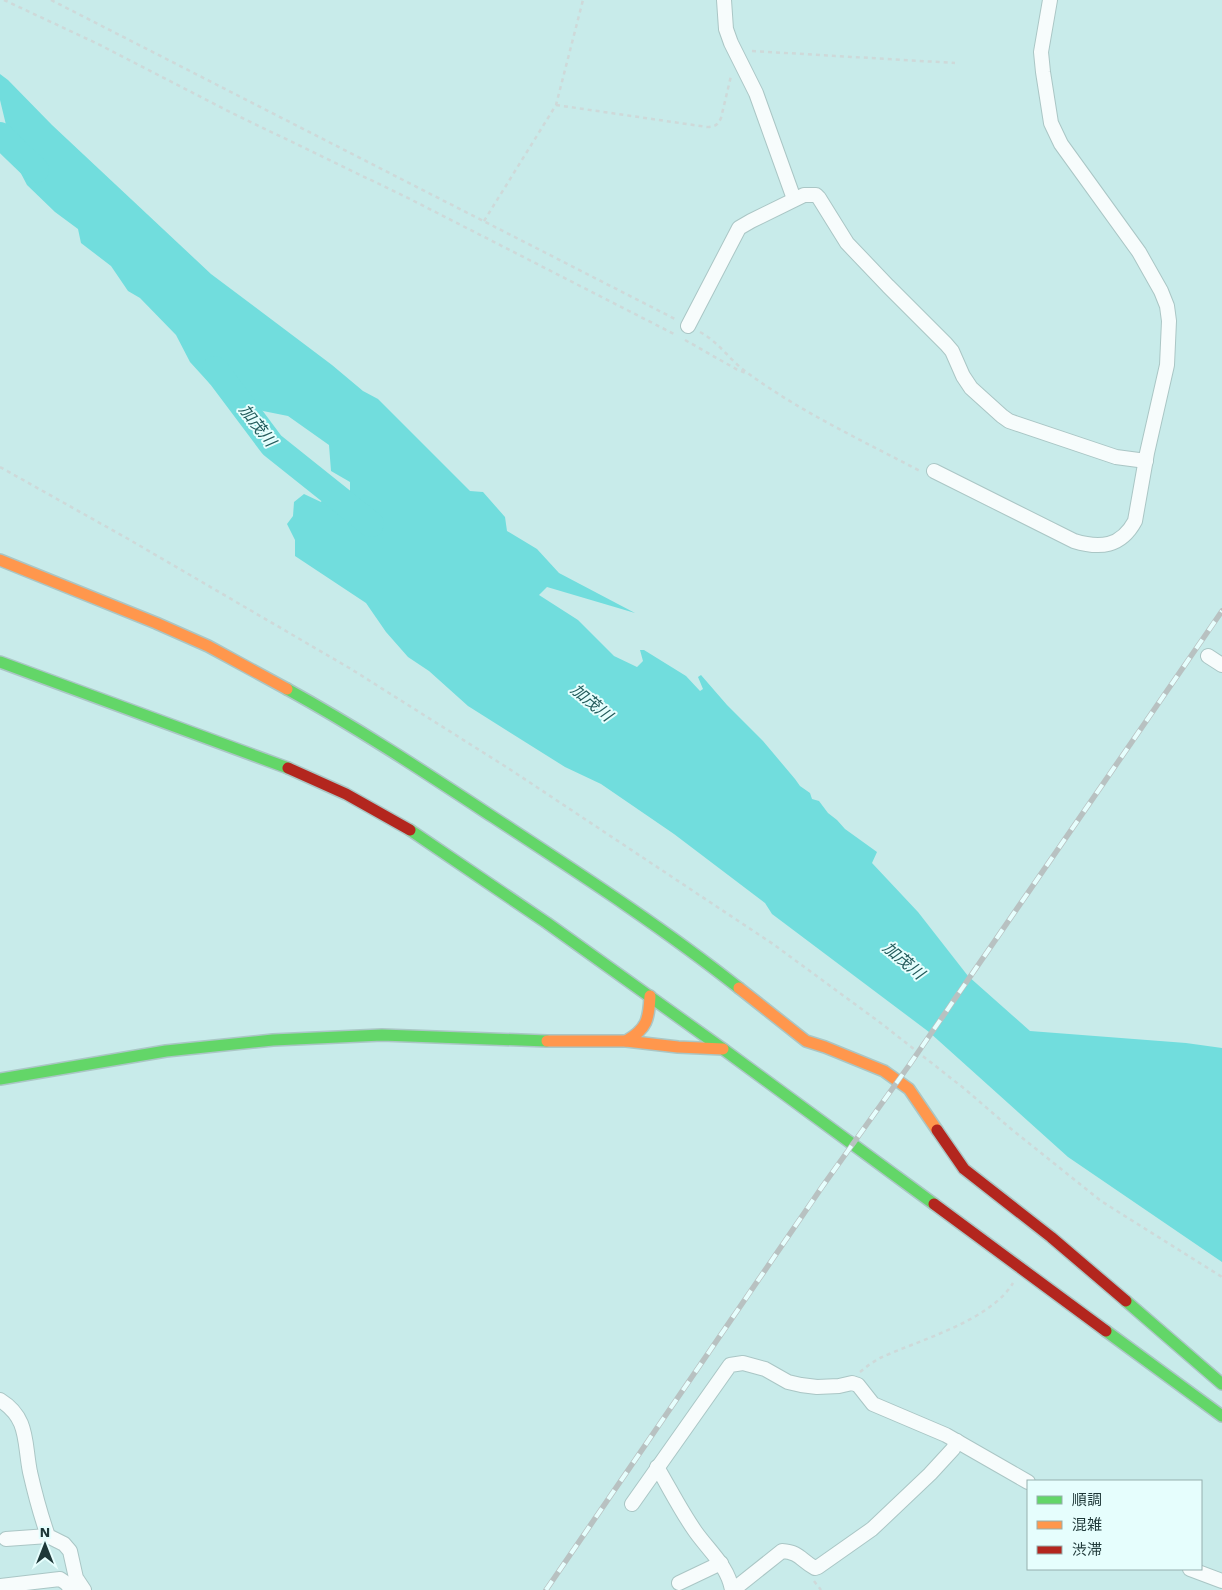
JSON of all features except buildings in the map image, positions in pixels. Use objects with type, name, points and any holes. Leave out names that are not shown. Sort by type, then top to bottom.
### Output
[{"type":"street","points":[[724,0],[726,29],[756,94],[794,199]]},
{"type":"street","points":[[934,472],[1074,541],[1088,545],[1100,546],[1122,538],[1130,531],[1135,521],[1167,365],[1169,321],[1161,291],[1139,252],[1061,144],[1051,123],[1041,52],[1050,0]]},
{"type":"street","points":[[688,326],[739,228],[750,220],[804,194],[816,194],[847,243],[946,344],[952,351],[963,376],[971,388],[1002,416],[1019,424],[1103,453],[1127,459],[1146,461]]},
{"type":"street","points":[[0,560],[208,646],[315,704],[377,741],[573,869],[702,958],[806,1041],[884,1071],[909,1089],[964,1169],[1051,1237],[1222,1384]]},
{"type":"street","points":[[1208,656],[1222,665]]},
{"type":"street","points":[[0,662],[289,768],[346,794],[404,826],[547,923],[724,1049],[1222,1416]]},
{"type":"street","points":[[626,1041],[644,1028],[650,996]]},
{"type":"street","points":[[0,1079],[166,1051],[273,1040],[382,1035],[573,1042],[626,1041],[678,1047],[724,1049]]},
{"type":"street","points":[[632,1504],[730,1365],[743,1363],[765,1369],[788,1382],[801,1385],[817,1387],[852,1383],[858,1385],[873,1404],[946,1435],[1027,1481]]},
{"type":"street","points":[[0,1400],[16,1412],[24,1428],[30,1472],[48,1536]]},
{"type":"street","points":[[657,1467],[696,1532],[721,1563],[733,1590],[782,1551],[793,1552],[810,1566],[818,1567],[872,1529],[930,1474],[953,1449],[957,1441]]},
{"type":"street","points":[[6,1540],[48,1536],[64,1544],[70,1551],[76,1578],[84,1590]]},
{"type":"street","points":[[679,1583],[721,1563]]},
{"type":"street","points":[[1193,1570],[1222,1581]]},
{"type":"street","points":[[0,1586],[60,1579],[66,1582],[72,1590]]},
{"type":"path","points":[[4,0],[98,44],[230,112],[408,198],[672,332],[748,374],[802,408],[865,442],[926,473],[934,472]]},
{"type":"path","points":[[50,0],[484,220],[709,337],[748,374]]},
{"type":"path","points":[[484,220],[556,105],[583,0]]},
{"type":"path","points":[[0,467],[352,669],[511,770],[773,944],[882,1024],[1101,1201],[1222,1277]]},
{"type":"path","points":[[855,1384],[856,1376],[870,1364],[902,1348],[948,1330],[993,1305],[1007,1293],[1022,1269]]},
{"type":"water","points":[[0,74],[211,274],[332,365],[363,391],[378,399],[470,491],[483,492],[505,517],[507,531],[537,549],[559,573],[635,613],[547,587],[539,595],[578,620],[614,656],[637,667],[643,661],[640,650],[644,650],[686,676],[700,691],[703,689],[698,677],[701,675],[727,705],[763,741],[800,786],[810,793],[812,799],[819,801],[828,813],[845,829],[877,852],[872,863],[918,912],[968,976],[1030,1031],[1186,1043],[1222,1048],[1222,1262],[1068,1157],[929,1032],[772,914],[765,903],[674,834],[601,784],[565,767],[468,706],[429,671],[408,657],[386,632],[366,603],[295,556],[295,540],[287,524],[293,516],[294,502],[304,494],[321,502],[324,496],[336,506],[350,496],[350,482],[331,471],[329,445],[288,416],[263,411],[210,384],[190,362],[176,335],[140,298],[128,291],[111,266],[81,243],[78,229],[55,212],[27,185],[15,162],[0,100]]},
{"type":"waterway","name":"加茂川","points":[[0,135],[36,170]]},
{"type":"waterway","name":"加茂川","points":[[215,369],[272,445],[371,524]]},
{"type":"railway","points":[[546,1590],[822,1187],[910,1064],[1222,611]]},
{"type":"traffic: fast","points":[[0,662],[288,768]]},
{"type":"traffic: fast","points":[[287,689],[392,751],[556,858],[649,921],[739,988]]},
{"type":"traffic: fast","points":[[410,830],[547,923],[934,1204]]},
{"type":"traffic: fast","points":[[0,1079],[166,1051],[273,1040],[382,1035],[547,1041]]},
{"type":"traffic: fast","points":[[1126,1301],[1222,1384]]},
{"type":"traffic: fast","points":[[1106,1331],[1222,1416]]},
{"type":"traffic: slow","points":[[0,560],[208,646],[287,689]]},
{"type":"traffic: slow","points":[[739,988],[806,1041],[884,1071],[909,1089],[937,1130]]},
{"type":"traffic: slow","points":[[626,1041],[633,1037],[646,1023],[650,996]]},
{"type":"traffic: slow","points":[[547,1041],[626,1041],[678,1047],[723,1049]]},
{"type":"traffic: jam","points":[[288,768],[346,794],[410,830]]},
{"type":"traffic: jam","points":[[937,1130],[964,1169],[1051,1237],[1126,1301]]},
{"type":"traffic: jam","points":[[934,1204],[1106,1331]]}]
